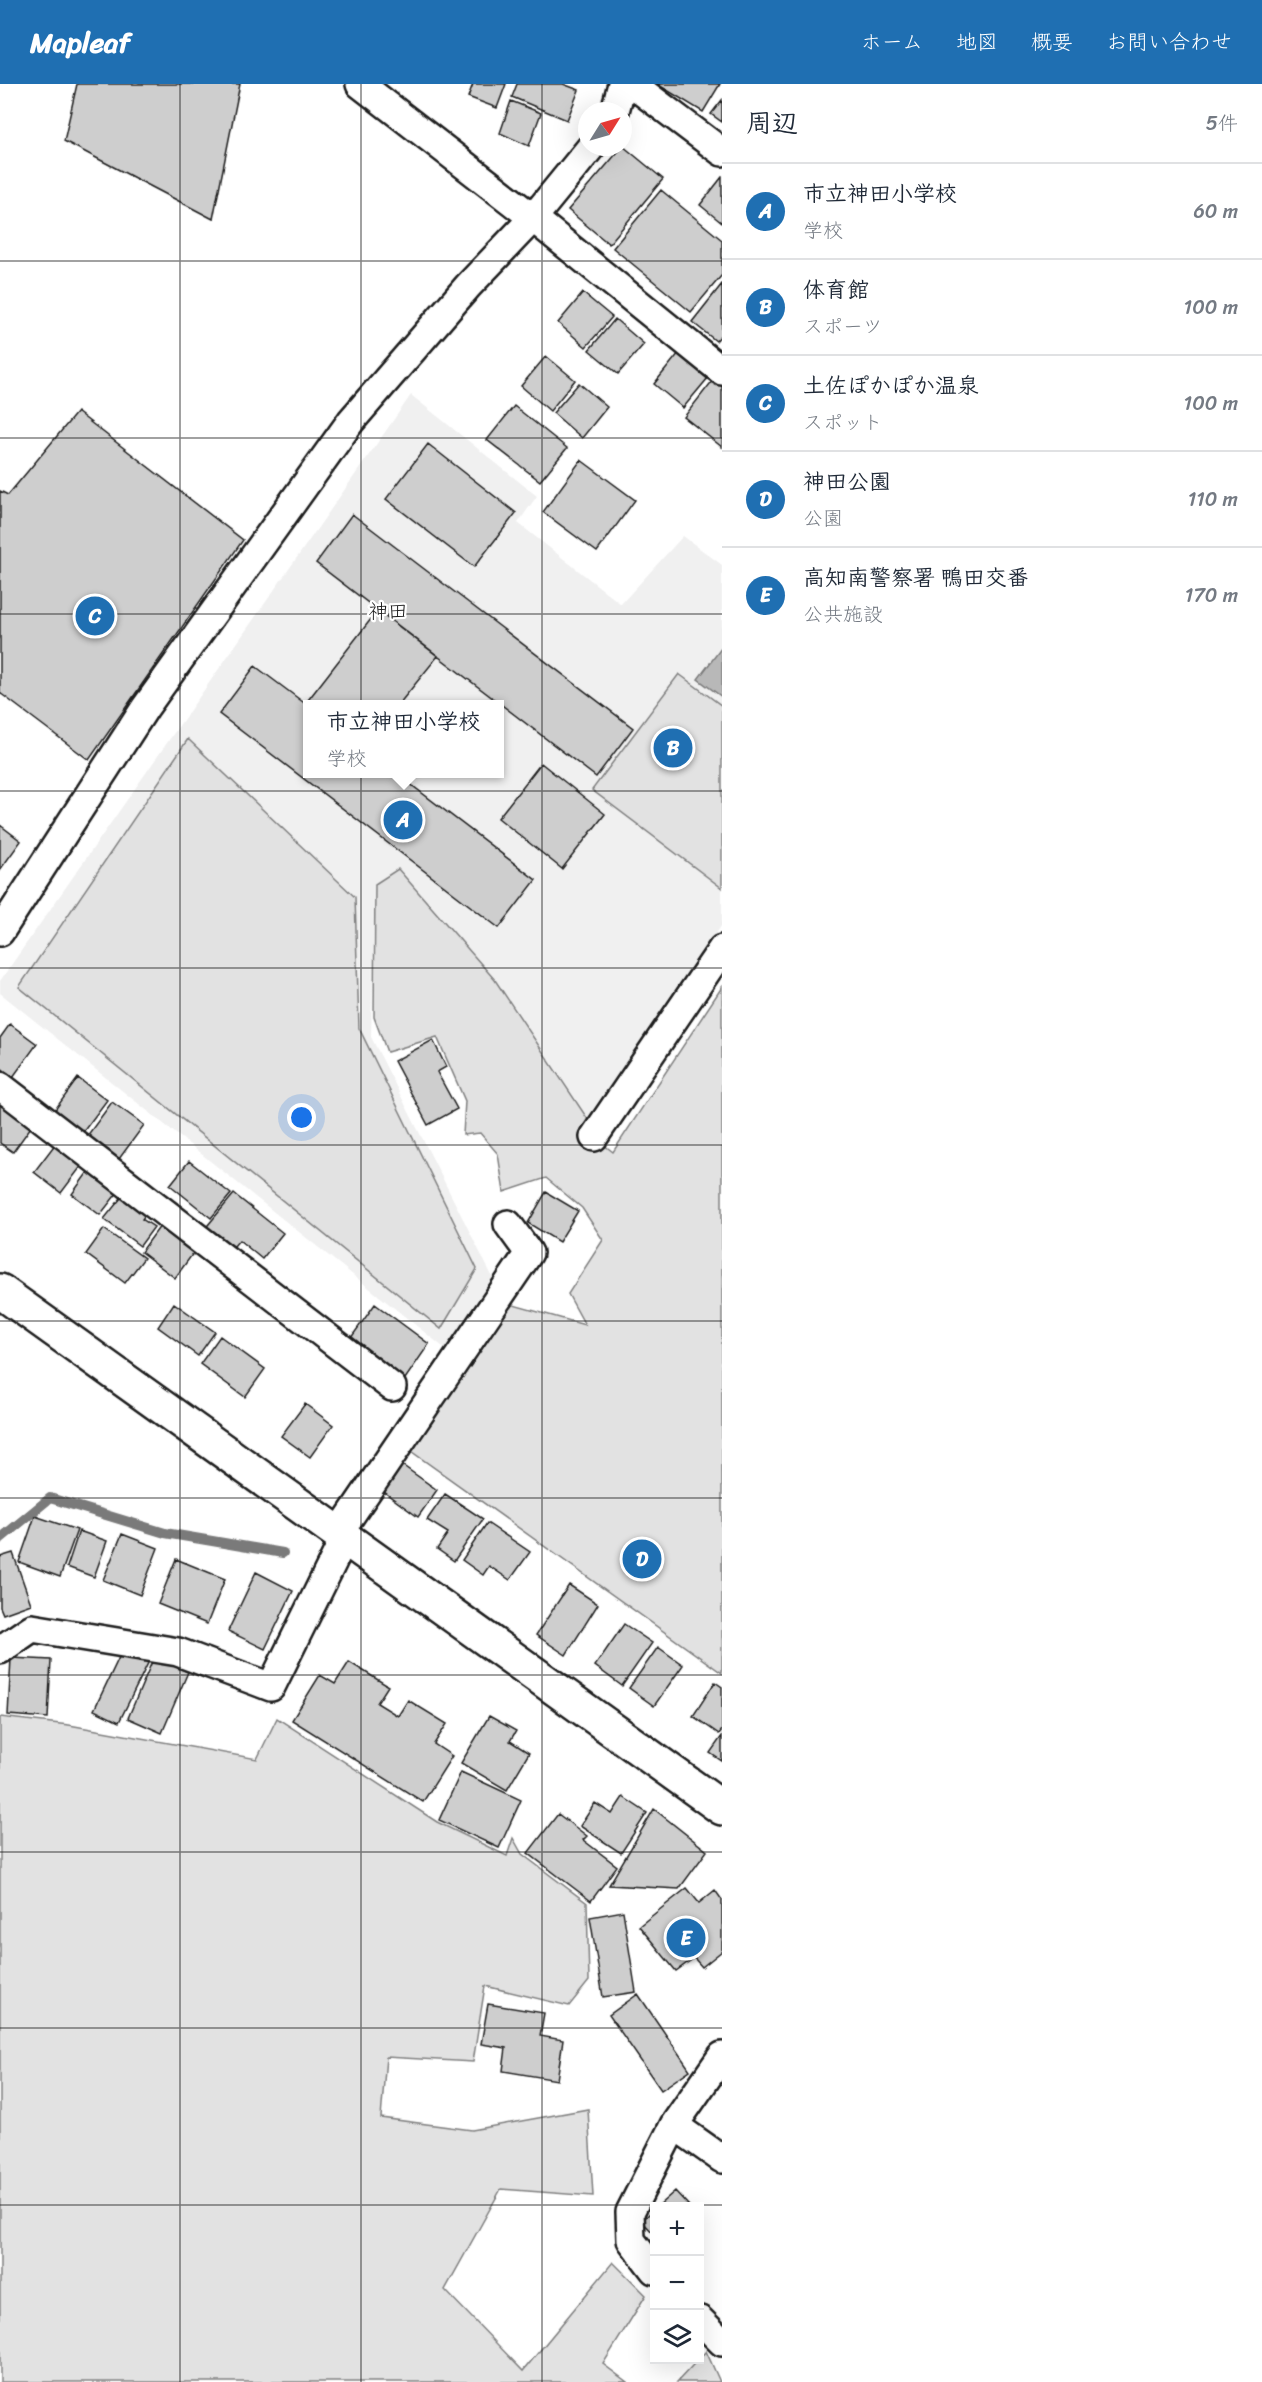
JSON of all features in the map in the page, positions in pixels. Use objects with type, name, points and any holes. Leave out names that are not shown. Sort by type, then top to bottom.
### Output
[{"type":"street","points":[[360,84],[533,218],[722,371]]},
{"type":"street","points":[[617,102],[622,84]]},
{"type":"street","points":[[632,84],[722,152]]},
{"type":"street","points":[[0,932],[146,708],[351,421],[468,286],[533,218],[584,156]]},
{"type":"street","points":[[594,1137],[722,949]]},
{"type":"street","points":[[0,1086],[392,1387]]},
{"type":"street","points":[[0,1650],[32,1628],[178,1652],[271,1687],[341,1537],[529,1253],[508,1224]]},
{"type":"street","points":[[0,1292],[722,1808]]},
{"type":"street","points":[[650,2265],[631,2240],[630,2212],[674,2125],[722,2056]]},
{"type":"street","points":[[674,2125],[722,2159]]},
{"type":"street","points":[[704,2325],[722,2343]]},
{"type":"shaded area","points":[[411,395],[537,496],[518,523],[621,604],[683,536],[722,565],[722,925],[587,1118],[490,973],[398,869],[375,884],[371,1037],[493,1278],[448,1351],[0,993],[0,981]]},
{"type":"shaded area","points":[[722,647],[722,697],[698,679]]},
{"type":"shaded area","points":[[679,674],[722,706],[722,888],[592,790]]},
{"type":"shaded area","points":[[188,739],[355,897],[359,1028],[477,1269],[441,1329],[19,987]]},
{"type":"shaded area","points":[[398,869],[495,980],[587,1118],[594,1137],[613,1152],[722,987],[722,1673],[401,1444],[503,1302],[585,1325],[568,1294],[603,1240],[582,1208],[546,1178],[504,1192],[498,1154],[480,1133],[463,1135],[465,1101],[437,1037],[387,1052],[374,1017],[375,884]]},
{"type":"shaded area","points":[[0,1717],[69,1725],[257,1759],[277,1718],[437,1822],[507,1856],[513,1838],[522,1854],[587,1903],[589,1981],[569,2006],[485,1986],[473,2062],[386,2057],[381,2118],[472,2130],[588,2109],[593,2196],[501,2189],[445,2290],[523,2371],[613,2262],[646,2295],[603,2364],[627,2382],[0,2382]]},
{"type":"shaded area","points":[[706,2351],[720,2382],[677,2382],[694,2364],[704,2364]]},
{"type":"building","points":[[77,84],[240,84],[213,219],[64,141]]},
{"type":"building","points":[[473,84],[506,84],[497,108],[468,97]]},
{"type":"building","points":[[517,84],[563,84],[579,90],[567,120],[512,97]]},
{"type":"building","points":[[657,84],[720,84],[703,112]]},
{"type":"building","points":[[722,100],[722,122],[711,114]]},
{"type":"building","points":[[511,101],[541,113],[529,146],[500,133]]},
{"type":"building","points":[[632,153],[663,179],[609,244],[568,210],[614,156],[632,156]]},
{"type":"building","points":[[722,177],[722,223],[700,205]]},
{"type":"building","points":[[661,190],[722,240],[722,275],[691,312],[613,248]]},
{"type":"building","points":[[722,284],[722,334],[716,341],[692,322]]},
{"type":"building","points":[[583,293],[612,317],[586,347],[558,323]]},
{"type":"building","points":[[615,319],[644,344],[618,374],[589,350]]},
{"type":"building","points":[[679,353],[708,378],[683,408],[654,384]]},
{"type":"building","points":[[546,356],[575,380],[550,411],[521,386]]},
{"type":"building","points":[[717,375],[722,379],[722,447],[684,417]]},
{"type":"building","points":[[579,383],[607,407],[582,438],[553,413]]},
{"type":"building","points":[[514,406],[567,448],[540,481],[487,440]]},
{"type":"building","points":[[77,412],[243,540],[89,760],[0,693],[0,491],[8,495]]},
{"type":"building","points":[[428,444],[516,513],[474,567],[386,499]]},
{"type":"building","points":[[581,460],[635,500],[597,552],[543,512]]},
{"type":"building","points":[[352,514],[633,728],[596,777],[504,707],[504,700],[495,700],[316,563]]},
{"type":"building","points":[[378,610],[438,656],[402,700],[308,700]]},
{"type":"building","points":[[255,666],[303,702],[303,778],[402,778],[536,880],[499,928],[219,714]]},
{"type":"building","points":[[541,763],[605,814],[562,869],[498,818]]},
{"type":"building","points":[[0,825],[21,841],[0,870]]},
{"type":"building","points":[[10,1024],[37,1044],[13,1077],[0,1067],[0,1038]]},
{"type":"building","points":[[433,1040],[446,1067],[437,1072],[457,1109],[428,1125],[394,1061]]},
{"type":"building","points":[[78,1078],[107,1100],[83,1132],[54,1111]]},
{"type":"building","points":[[5,1098],[36,1120],[13,1152],[0,1143],[0,1106]]},
{"type":"building","points":[[112,1102],[144,1125],[119,1159],[87,1136]]},
{"type":"building","points":[[59,1139],[86,1160],[61,1193],[34,1172]]},
{"type":"building","points":[[189,1161],[231,1194],[211,1218],[170,1185]]},
{"type":"building","points":[[93,1165],[122,1187],[100,1215],[72,1194]]},
{"type":"building","points":[[546,1192],[578,1211],[559,1242],[528,1223]]},
{"type":"building","points":[[125,1193],[148,1211],[142,1219],[154,1227],[140,1246],[104,1219]]},
{"type":"building","points":[[234,1194],[283,1233],[262,1259],[239,1240],[229,1252],[203,1231]]},
{"type":"building","points":[[163,1222],[197,1248],[175,1278],[141,1252]]},
{"type":"building","points":[[104,1229],[144,1258],[125,1283],[86,1254]]},
{"type":"building","points":[[174,1303],[215,1332],[198,1356],[158,1327]]},
{"type":"building","points":[[375,1304],[429,1344],[403,1382],[348,1342]]},
{"type":"building","points":[[220,1336],[265,1369],[245,1397],[200,1364]]},
{"type":"building","points":[[305,1404],[333,1425],[310,1457],[281,1436]]},
{"type":"building","points":[[395,1460],[437,1490],[418,1517],[376,1486]]},
{"type":"building","points":[[445,1494],[483,1519],[454,1561],[437,1549],[448,1533],[427,1520]]},
{"type":"building","points":[[35,1516],[77,1530],[60,1577],[19,1562]]},
{"type":"building","points":[[487,1523],[530,1552],[510,1580],[489,1566],[483,1575],[462,1560]]},
{"type":"building","points":[[79,1531],[107,1541],[94,1577],[67,1567]]},
{"type":"building","points":[[122,1534],[158,1548],[140,1595],[103,1580]]},
{"type":"building","points":[[13,1553],[31,1604],[3,1614],[0,1607],[0,1557]]},
{"type":"building","points":[[176,1559],[225,1579],[207,1624],[158,1604]]},
{"type":"building","points":[[256,1572],[293,1591],[265,1649],[228,1631]]},
{"type":"building","points":[[569,1585],[598,1604],[566,1655],[536,1635]]},
{"type":"building","points":[[624,1624],[652,1643],[622,1686],[595,1666]]},
{"type":"building","points":[[658,1647],[683,1665],[654,1706],[629,1688]]},
{"type":"building","points":[[122,1651],[148,1663],[119,1722],[94,1710]]},
{"type":"building","points":[[154,1657],[188,1672],[162,1733],[128,1718]]},
{"type":"building","points":[[11,1658],[51,1660],[48,1718],[8,1715]]},
{"type":"building","points":[[349,1662],[388,1686],[377,1703],[398,1716],[408,1700],[447,1724],[434,1744],[452,1756],[423,1802],[292,1720],[320,1675],[335,1684]]},
{"type":"building","points":[[715,1682],[722,1687],[722,1730],[719,1734],[693,1716]]},
{"type":"building","points":[[489,1716],[516,1731],[510,1741],[529,1753],[507,1790],[461,1763]]},
{"type":"building","points":[[722,1736],[722,1761],[710,1753]]},
{"type":"building","points":[[461,1772],[521,1800],[499,1848],[439,1820]]},
{"type":"building","points":[[623,1797],[647,1813],[621,1853],[580,1826],[595,1803],[612,1814]]},
{"type":"building","points":[[654,1809],[707,1851],[679,1889],[609,1885]]},
{"type":"building","points":[[558,1814],[587,1836],[583,1840],[617,1866],[591,1901],[528,1853]]},
{"type":"building","points":[[687,1888],[699,1903],[715,1890],[722,1900],[722,1951],[702,1967],[694,1958],[676,1971],[639,1926]]},
{"type":"building","points":[[623,1911],[636,1992],[603,1997],[590,1917]]},
{"type":"building","points":[[638,1994],[690,2070],[661,2090],[609,2015]]},
{"type":"building","points":[[488,2004],[544,2013],[540,2036],[563,2040],[557,2080],[503,2071],[506,2048],[481,2044]]},
{"type":"building","points":[[675,2191],[685,2202],[663,2202]]},
{"type":"building","points":[[650,2213],[650,2230],[642,2221]]},
{"type":"waterway","points":[[0,1539],[50,1498],[165,1533],[283,1553]]},
{"type":"place","name":"土佐ぽかぽか温泉","points":[[95,616]]},
{"type":"place","name":"体育館","points":[[673,748]]},
{"type":"place","name":"市立神田小学校","points":[[403,820]]},
{"type":"place","name":"神田公園","points":[[642,1559]]},
{"type":"place","name":"高知南警察署 鴨田交番","points":[[686,1938]]},
{"type":"district","name":"神田","points":[[388,611]]}]
